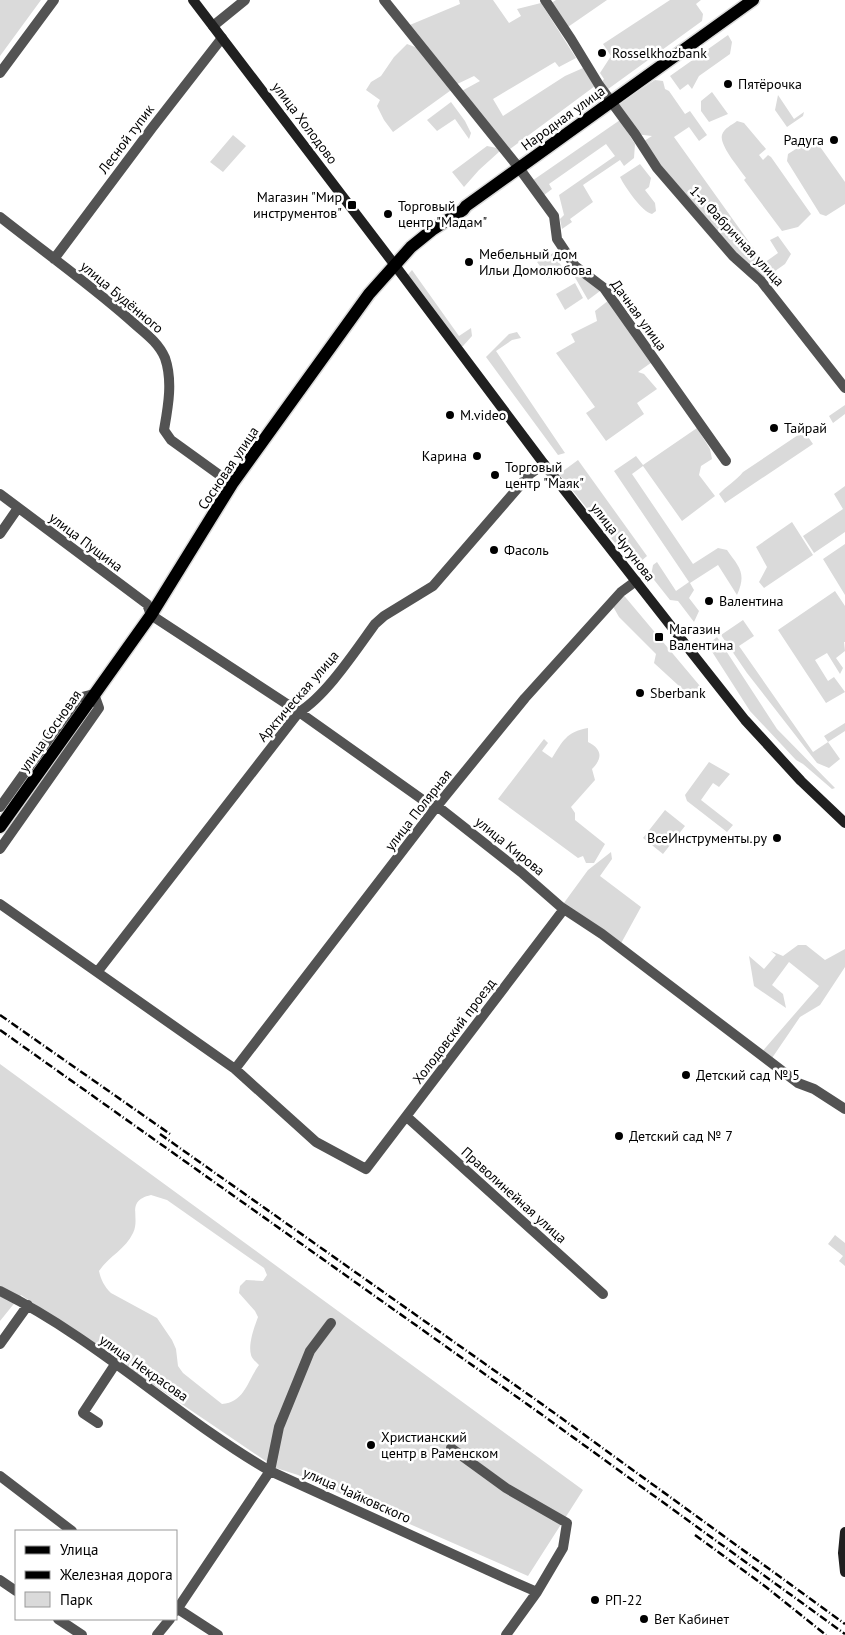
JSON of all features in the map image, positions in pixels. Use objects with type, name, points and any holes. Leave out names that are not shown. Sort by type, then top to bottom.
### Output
[{"type":"main road","name":"улица Холодово","points":[[193,0],[394,264]]},
{"type":"main road","name":"Народная улица","points":[[394,264],[432,230],[463,210],[753,0]]},
{"type":"main road","name":"улица Чугунова","points":[[394,264],[544,464],[745,720],[801,780],[845,823]]},
{"type":"main road","name":"Сосновая улица","points":[[94,694],[151,615],[232,484],[369,294],[394,264]]},
{"type":"main road","name":"улица Сосновая","points":[[0,827],[6,808],[94,694]]},
{"type":"main road","points":[[845,1532],[843,1553],[845,1572]]},
{"type":"street","points":[[0,74],[54,0]]},
{"type":"street","points":[[213,26],[245,0]]},
{"type":"street","name":"Дачная улица","points":[[384,0],[519,168],[554,216],[557,239],[575,266],[604,288],[726,461]]},
{"type":"street","name":"1-я Фабричная улица","points":[[545,0],[657,168],[733,256],[761,281],[845,388]]},
{"type":"street","name":"Лесной тупик","points":[[54,259],[222,38]]},
{"type":"street","name":"улица Будённого","points":[[0,217],[111,304],[157,344],[165,358],[169,379],[164,430],[171,440],[232,484]]},
{"type":"street","name":"Арктическая улица","points":[[98,971],[299,712],[310,706],[376,624],[384,616],[433,586],[530,474],[544,464]]},
{"type":"street","name":"улица Пущина","points":[[0,494],[147,604],[151,615]]},
{"type":"street","points":[[0,534],[18,508]]},
{"type":"street","name":"улица Полярная","points":[[235,1069],[437,806],[525,698],[621,592],[636,580]]},
{"type":"street","name":"улица Кирова","points":[[151,615],[299,712],[430,805],[437,806],[521,872],[564,909],[602,934],[798,1083],[814,1088],[845,1109]]},
{"type":"street","points":[[0,849],[99,708],[94,694]]},
{"type":"street","points":[[0,904],[235,1069]]},
{"type":"street","name":"Холодовский проезд","points":[[235,1069],[316,1142],[366,1169],[564,909]]},
{"type":"street","name":"Праволинейная улица","points":[[407,1117],[603,1294]]},
{"type":"street","name":"улица Некрасова","points":[[0,1292],[28,1305],[116,1364],[238,1452],[270,1471]]},
{"type":"street","points":[[0,1344],[28,1305]]},
{"type":"street","points":[[178,1609],[270,1471],[279,1427],[310,1351],[331,1323]]},
{"type":"street","points":[[98,1423],[84,1413],[116,1364]]},
{"type":"street","points":[[451,1448],[506,1488],[567,1523],[563,1548],[537,1592],[506,1635]]},
{"type":"street","name":"улица Чайковского","points":[[270,1471],[537,1592]]},
{"type":"street","points":[[0,1476],[71,1530]]},
{"type":"street","points":[[0,1580],[15,1590]]},
{"type":"street","points":[[178,1611],[218,1635]]},
{"type":"street","points":[[60,1620],[82,1635]]},
{"type":"street","points":[[157,1635],[169,1620]]},
{"type":"green space","points":[[0,0],[41,0],[0,56]]},
{"type":"green space","points":[[459,0],[493,0],[509,23],[521,16],[517,9],[541,3],[576,58],[559,67],[555,62],[493,99],[503,116],[565,76],[583,68],[595,86],[506,152],[458,93],[480,81],[474,76],[453,86],[454,88],[393,132],[377,106],[380,100],[366,90],[371,82],[381,76],[394,57],[407,44],[423,50],[405,27],[460,4]]},
{"type":"green space","points":[[556,0],[607,0],[565,29],[548,5]]},
{"type":"green space","points":[[670,0],[701,0],[696,4],[703,14],[702,21],[604,92],[599,85],[604,79],[600,73],[611,56],[603,44]]},
{"type":"green space","points":[[728,35],[732,42],[730,54],[699,76],[692,89],[688,84],[680,90],[670,76]]},
{"type":"green space","points":[[655,80],[663,81],[665,89],[669,91],[685,114],[690,111],[707,135],[699,141],[689,127],[674,137],[764,263],[778,253],[770,240],[778,236],[791,254],[785,264],[761,281],[641,143],[652,136],[635,134],[615,106]]},
{"type":"green space","points":[[712,92],[728,114],[709,122],[701,111],[701,101]]},
{"type":"green space","points":[[778,95],[794,119],[804,112],[803,116],[787,127],[775,110]]},
{"type":"green space","points":[[451,102],[471,133],[469,139],[455,119],[437,131],[427,120]]},
{"type":"green space","points":[[620,120],[635,144],[634,158],[624,166],[620,160],[583,185],[593,202],[570,219],[572,222],[562,229],[560,219],[564,215],[559,195],[615,156],[606,144],[549,184],[552,189],[540,198],[529,183]]},
{"type":"green space","points":[[737,121],[744,123],[766,149],[759,155],[763,160],[768,155],[771,157],[811,214],[798,227],[782,231],[744,180],[746,178],[727,151],[722,135],[726,129]]},
{"type":"green space","points":[[233,135],[246,146],[223,172],[210,162]]},
{"type":"green space","points":[[810,140],[816,141],[845,182],[845,204],[826,216],[820,214],[787,161],[788,154]]},
{"type":"green space","points":[[487,146],[497,148],[500,151],[464,187],[452,172]]},
{"type":"green space","points":[[640,164],[651,178],[649,187],[645,190],[655,203],[656,211],[652,214],[643,209],[620,177]]},
{"type":"green space","points":[[553,253],[564,270],[549,278],[537,262]]},
{"type":"green space","points":[[575,266],[604,288],[588,300],[569,267]]},
{"type":"green space","points":[[412,270],[459,336],[471,328],[472,336],[463,346],[458,348],[405,278]]},
{"type":"green space","points":[[575,283],[583,298],[565,310],[556,294]]},
{"type":"green space","points":[[609,300],[655,360],[638,372],[644,374],[657,389],[637,403],[644,414],[606,441],[586,413],[595,407],[556,353],[575,342],[571,334],[597,321],[595,311]]},
{"type":"green space","points":[[517,332],[521,338],[512,340],[496,351],[565,453],[558,455],[486,357],[509,334]]},
{"type":"green space","points":[[845,405],[845,414],[833,423],[829,416]]},
{"type":"green space","points":[[697,428],[710,449],[712,459],[701,466],[699,475],[715,496],[682,521],[643,466],[632,474],[693,564],[718,548],[727,550],[740,571],[741,581],[737,595],[718,565],[690,583],[694,590],[689,598],[699,611],[694,622],[678,601],[670,600],[651,576],[653,565],[657,562],[676,591],[689,582],[614,471],[636,456],[643,465]]},
{"type":"green space","points":[[804,431],[813,444],[725,503],[719,494],[722,491],[743,472]]},
{"type":"green space","points":[[578,460],[647,556],[640,562],[633,565],[559,474]]},
{"type":"green space","points":[[845,486],[845,532],[814,553],[803,536],[843,509],[834,494]]},
{"type":"green space","points":[[792,522],[813,555],[764,588],[759,582],[767,567],[756,547]]},
{"type":"green space","points":[[845,544],[845,595],[823,559]]},
{"type":"green space","points":[[835,591],[845,606],[845,651],[836,658],[843,668],[840,674],[827,653],[815,660],[828,681],[834,677],[845,692],[826,703],[778,630]]},
{"type":"green space","points":[[621,592],[705,692],[690,696],[654,663],[656,654],[619,617],[611,603]]},
{"type":"green space","points":[[743,620],[754,636],[739,646],[813,752],[828,742],[840,759],[829,768],[817,763],[747,673],[721,635]]},
{"type":"green space","points":[[717,637],[777,729],[835,788],[832,789],[796,760],[750,711],[709,647],[710,643]]},
{"type":"green space","points":[[845,723],[845,731],[828,742],[824,736]]},
{"type":"green space","points":[[588,728],[588,742],[596,748],[599,754],[598,761],[592,769],[595,780],[571,807],[575,813],[575,820],[605,844],[594,863],[586,863],[583,856],[578,858],[498,799],[544,739],[548,743],[542,751],[552,758],[566,738],[575,732]]},
{"type":"green space","points":[[709,762],[730,774],[719,787],[713,783],[701,800],[733,825],[727,832],[687,801],[685,795]]},
{"type":"green space","points":[[665,810],[685,826],[663,854],[643,838]]},
{"type":"green space","points":[[611,852],[612,859],[600,876],[641,907],[619,947],[561,907],[588,870]]},
{"type":"green space","points":[[798,945],[806,945],[825,960],[845,949],[845,967],[820,1005],[800,1017],[770,1061],[760,1054],[819,986],[789,962],[772,985],[783,994],[786,1008],[754,986],[749,956],[764,969],[776,955],[771,951],[783,956]]},
{"type":"green space","points":[[0,1064],[583,1490],[528,1576],[298,1475],[276,1468],[21,1295],[0,1321]],"holes":[[[151,1195],[167,1200],[264,1268],[267,1275],[263,1281],[246,1280],[240,1286],[239,1293],[258,1317],[250,1351],[252,1358],[259,1365],[245,1390],[230,1402],[222,1404],[183,1373],[178,1366],[176,1349],[172,1340],[157,1318],[111,1293],[99,1271],[130,1239],[135,1227],[135,1210],[138,1201]]]},
{"type":"green space","points":[[835,1235],[845,1243],[845,1266],[839,1261],[843,1256],[828,1244]]},
{"type":"railway","points":[[0,1015],[170,1134]]},
{"type":"railway","points":[[0,1030],[541,1414],[845,1634]]},
{"type":"railway","points":[[160,1134],[546,1407],[845,1624]]},
{"type":"railway","points":[[695,1535],[766,1587],[826,1635]]},
{"type":"place","name":"Rosselkhozbank","points":[[602,53]]},
{"type":"place","name":"Пятёрочка","points":[[728,84]]},
{"type":"place","name":"Радуга","points":[[834,140]]},
{"type":"place","name":"Магазин \"Мир инструментов\"","points":[[352,205]]},
{"type":"place","name":"Торговый центр \"Мадам\"","points":[[388,214]]},
{"type":"place","name":"Мебельный дом Ильи Домолюбова","points":[[469,262]]},
{"type":"place","name":"M.video","points":[[450,415]]},
{"type":"place","name":"Тайрай","points":[[774,428]]},
{"type":"place","name":"Карина","points":[[477,456]]},
{"type":"place","name":"Торговый центр \"Маяк\"","points":[[495,475]]},
{"type":"place","name":"Фасоль","points":[[494,550]]},
{"type":"place","name":"Валентина","points":[[709,601]]},
{"type":"place","name":"Магазин Валентина","points":[[659,637]]},
{"type":"place","name":"Sberbank","points":[[640,693]]},
{"type":"place","name":"ВсеИнструменты.ру","points":[[777,838]]},
{"type":"place","name":"Детский сад № 5","points":[[686,1075]]},
{"type":"place","name":"Детский сад № 7","points":[[619,1136]]},
{"type":"place","name":"Христианский центр в Раменском","points":[[371,1445]]},
{"type":"place","name":"РП-22","points":[[595,1600]]},
{"type":"place","name":"Вет Кабинет","points":[[644,1619]]}]
